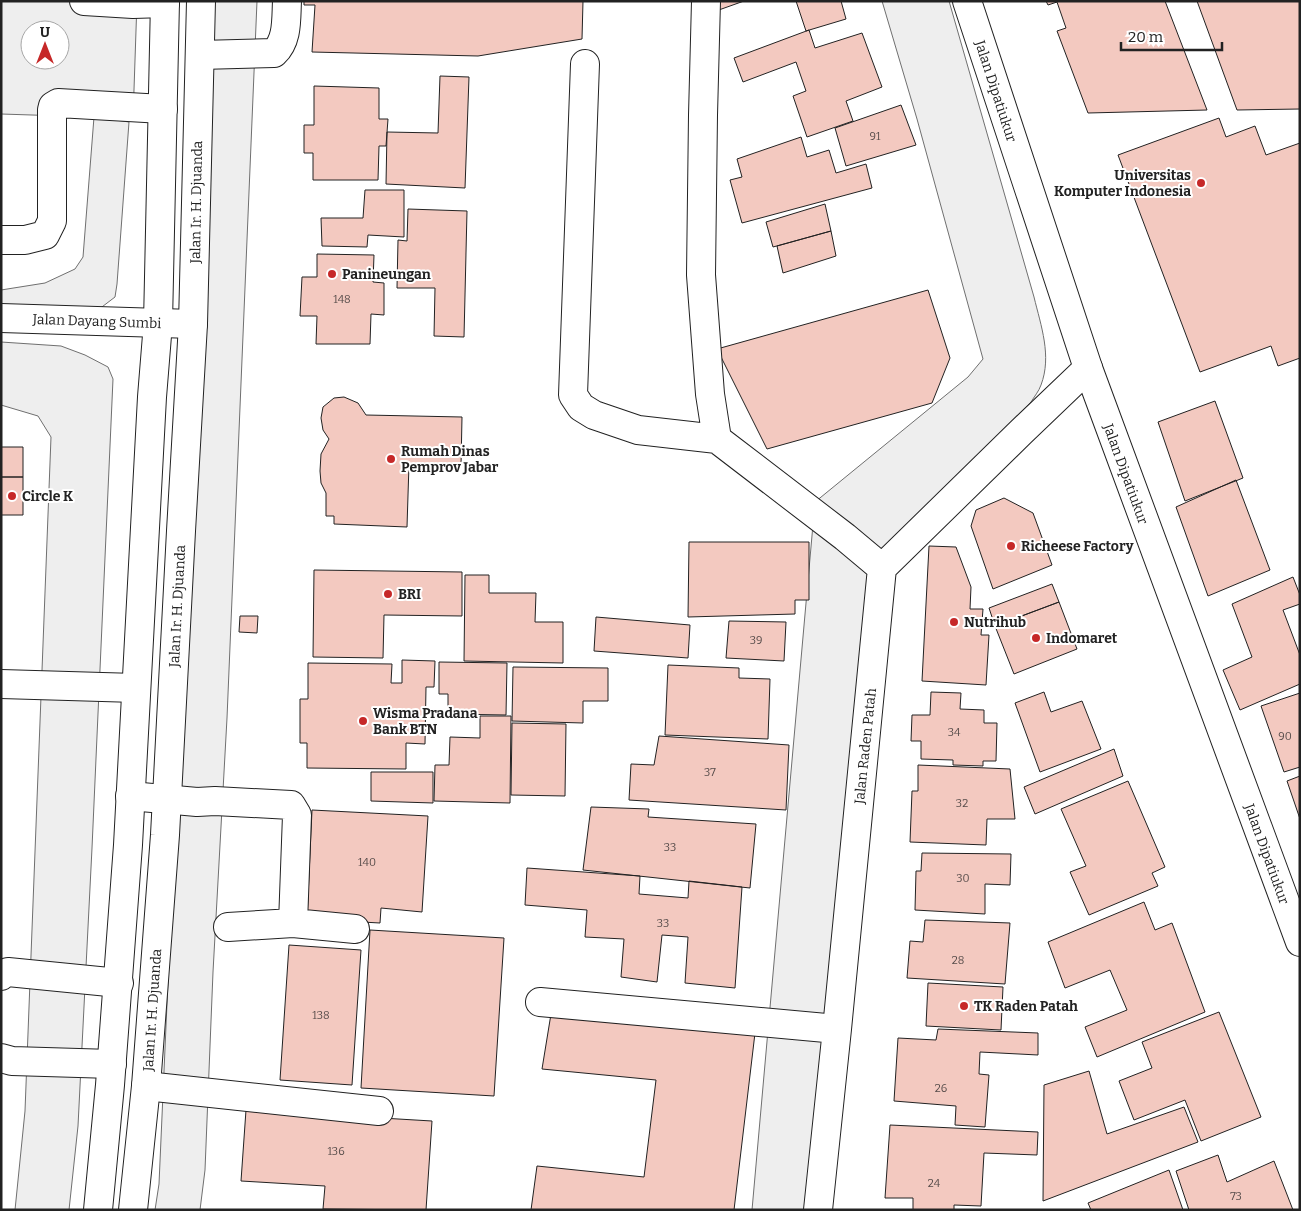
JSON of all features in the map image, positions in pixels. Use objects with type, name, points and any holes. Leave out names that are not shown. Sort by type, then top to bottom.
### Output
[{"type":"main road","points":[[84,1],[133,4],[165,2],[158,323],[152,396],[119,983],[98,1210]]},
{"type":"main road","name":"Jalan Ir. H. Djuanda","points":[[133,1210],[146,1086],[167,799],[180,530],[194,324],[202,1]]},
{"type":"main road","points":[[200,55],[274,53],[280,48],[284,40],[287,1]]},
{"type":"main road","points":[[706,1],[701,276],[710,394],[718,439]]},
{"type":"main road","name":"Jalan Dipatiukur","points":[[967,1],[1088,368],[1300,942]]},
{"type":"main road","points":[[585,64],[573,395],[581,407],[594,415],[638,430],[718,439],[882,568],[1088,368]]},
{"type":"main road","points":[[1,240],[25,240],[45,236],[52,221],[53,106],[58,103],[163,109]]},
{"type":"main road","name":"Jalan Dayang Sumbi","points":[[1,318],[194,324]]},
{"type":"main road","name":"Jalan Raden Patah","points":[[818,1210],[882,568]]},
{"type":"main road","points":[[1,684],[136,688]]},
{"type":"main road","points":[[130,796],[197,802],[291,805],[297,815],[292,922]]},
{"type":"main road","points":[[228,927],[292,922],[355,929]]},
{"type":"main road","points":[[1,976],[8,972],[119,983]]},
{"type":"main road","points":[[540,1002],[837,1029]]},
{"type":"main road","points":[[1,1058],[112,1064]]},
{"type":"main road","points":[[146,1086],[379,1111]]},
{"type":"shaded area","points":[[1,1],[137,1],[133,119],[103,118],[129,122],[115,297],[94,313],[1,330],[1,290],[45,283],[75,269],[83,257],[94,117],[1,114]]},
{"type":"shaded area","points":[[210,1],[257,1],[227,718],[213,972],[205,1170],[200,1210],[155,1210],[159,1184]]},
{"type":"shaded area","points":[[882,1],[949,1],[1034,297],[1044,341],[1046,363],[1041,385],[1031,402],[933,504],[874,560],[812,1210],[752,1210],[815,502],[968,377],[983,359],[917,119]]},
{"type":"shaded area","points":[[1,342],[61,346],[85,355],[108,367],[113,379],[78,1126],[69,1210],[15,1210],[25,1111],[51,437],[38,416],[1,405]]},
{"type":"building","points":[[304,1],[583,1],[582,39],[478,56],[312,52],[315,5],[304,5]]},
{"type":"building","points":[[713,1],[744,1],[716,11]]},
{"type":"building","points":[[796,1],[841,1],[846,19],[806,31]]},
{"type":"building","points":[[1046,1],[1165,1],[1207,110],[1088,113],[1057,31],[1066,28],[1057,2],[1048,5]]},
{"type":"building","points":[[1197,1],[1300,1],[1300,109],[1237,110]]},
{"type":"building","points":[[809,30],[815,48],[862,33],[882,87],[846,101],[853,121],[807,137],[793,96],[806,91],[796,62],[743,82],[734,58]]},
{"type":"building","points":[[440,76],[469,77],[465,188],[386,184],[387,132],[438,133]]},
{"type":"building","points":[[314,86],[379,88],[379,119],[388,119],[386,146],[379,146],[378,180],[313,180],[313,153],[304,153],[304,125],[314,125]]},
{"type":"building","points":[[901,105],[916,145],[846,166],[835,128]]},
{"type":"building","points":[[1219,118],[1226,137],[1255,126],[1266,155],[1300,143],[1300,358],[1278,366],[1271,346],[1200,372],[1118,155]]},
{"type":"building","points":[[801,137],[807,157],[829,150],[836,173],[866,164],[872,188],[742,223],[730,180],[742,177],[737,159]]},
{"type":"building","points":[[365,190],[404,190],[404,237],[368,235],[367,247],[322,246],[321,218],[363,218]]},
{"type":"building","points":[[825,204],[831,231],[773,247],[766,222]]},
{"type":"building","points":[[408,209],[467,211],[464,337],[434,336],[435,288],[397,288],[398,240],[407,241]]},
{"type":"building","points":[[831,231],[836,256],[783,273],[777,246]]},
{"type":"building","points":[[317,254],[374,255],[373,282],[384,283],[384,315],[371,314],[370,344],[316,344],[317,316],[300,316],[302,277],[317,277]]},
{"type":"building","points":[[928,290],[950,358],[932,403],[767,449],[717,349]]},
{"type":"building","name":"Rumah Dinas Pemprov Jabar","points":[[344,397],[358,403],[366,415],[462,417],[461,466],[409,464],[407,527],[334,524],[334,516],[326,516],[326,493],[321,483],[320,471],[321,454],[329,439],[323,430],[321,418],[323,407],[334,398]]},
{"type":"building","points":[[1215,401],[1243,478],[1185,501],[1158,422]]},
{"type":"building","points":[[1,447],[23,447],[23,477],[1,477]]},
{"type":"building","name":"Circle K","points":[[1,477],[23,477],[23,515],[1,515]]},
{"type":"building","points":[[1236,480],[1270,570],[1208,596],[1176,507]]},
{"type":"building","name":"Richeese Factory","points":[[1004,498],[1033,513],[1052,565],[993,589],[971,526],[976,510]]},
{"type":"building","points":[[689,542],[809,542],[809,600],[795,600],[795,614],[688,617]]},
{"type":"building","name":"Nutrihub","points":[[929,546],[956,547],[971,587],[970,609],[983,609],[981,635],[989,635],[986,685],[922,681]]},
{"type":"building","name":"BRI","points":[[314,570],[462,572],[462,616],[384,615],[383,658],[313,657]]},
{"type":"building","points":[[465,575],[489,575],[489,593],[536,593],[535,622],[563,622],[563,663],[464,661]]},
{"type":"building","points":[[1293,577],[1300,595],[1300,604],[1283,610],[1300,655],[1300,684],[1240,710],[1223,670],[1252,657],[1232,604]]},
{"type":"building","points":[[1052,584],[1059,602],[995,626],[989,608]]},
{"type":"building","name":"Indomaret","points":[[1059,602],[1077,649],[1014,674],[995,626]]},
{"type":"building","points":[[240,616],[258,616],[257,633],[239,632]]},
{"type":"building","points":[[596,617],[690,625],[688,658],[594,651]]},
{"type":"building","points":[[729,621],[786,622],[784,661],[726,658]]},
{"type":"building","name":"Wisma Pradana Bank BTN","points":[[402,660],[435,661],[434,687],[426,687],[425,744],[406,743],[406,769],[307,768],[307,743],[300,743],[300,699],[308,699],[308,663],[392,664],[391,683],[402,683]]},
{"type":"building","points":[[439,662],[507,663],[506,715],[448,714],[448,694],[439,694]]},
{"type":"building","points":[[668,665],[739,668],[739,678],[770,679],[768,739],[665,735]]},
{"type":"building","points":[[513,667],[608,668],[608,701],[583,701],[583,723],[512,721]]},
{"type":"building","points":[[931,692],[961,693],[960,709],[984,710],[984,723],[997,723],[996,761],[983,761],[983,766],[953,765],[953,760],[921,759],[921,741],[911,741],[912,715],[930,715]]},
{"type":"building","points":[[1044,692],[1051,712],[1082,701],[1101,749],[1040,772],[1015,703]]},
{"type":"building","points":[[1300,693],[1300,767],[1284,772],[1261,706]]},
{"type":"building","points":[[480,716],[511,716],[510,803],[434,801],[435,765],[449,765],[450,737],[480,738]]},
{"type":"building","points":[[512,723],[566,724],[565,796],[511,795]]},
{"type":"building","points":[[659,736],[789,745],[786,810],[629,800],[631,764],[654,765]]},
{"type":"building","points":[[1114,749],[1123,776],[1035,814],[1024,787]]},
{"type":"building","points":[[918,765],[1010,769],[1015,819],[987,819],[986,845],[910,842],[912,791],[918,791]]},
{"type":"building","points":[[371,772],[433,772],[433,803],[371,801]]},
{"type":"building","points":[[1300,776],[1300,819],[1287,781]]},
{"type":"building","points":[[1128,781],[1165,867],[1152,873],[1158,886],[1089,915],[1070,872],[1086,866],[1061,809]]},
{"type":"building","points":[[591,807],[649,809],[648,817],[756,824],[750,888],[583,870]]},
{"type":"building","points":[[312,810],[428,816],[422,912],[381,908],[380,923],[307,919]]},
{"type":"building","points":[[922,853],[1011,854],[1010,885],[985,884],[985,914],[915,910],[916,871],[921,871]]},
{"type":"building","points":[[527,868],[640,876],[639,894],[688,898],[689,881],[742,887],[735,988],[685,983],[688,937],[662,935],[657,982],[621,977],[624,939],[585,937],[587,910],[525,905]]},
{"type":"building","points":[[1144,902],[1155,930],[1172,923],[1205,1012],[1097,1057],[1085,1027],[1127,1010],[1110,970],[1065,988],[1048,942]]},
{"type":"building","points":[[925,920],[1010,923],[1005,984],[907,978],[910,941],[923,942]]},
{"type":"building","points":[[370,930],[504,938],[494,1096],[361,1088]]},
{"type":"building","points":[[289,945],[361,950],[352,1085],[280,1080]]},
{"type":"building","name":"TK Raden Patah","points":[[928,983],[1003,987],[1001,1030],[926,1026]]},
{"type":"building","points":[[1219,1012],[1261,1117],[1201,1141],[1185,1100],[1134,1120],[1119,1081],[1152,1068],[1142,1042]]},
{"type":"building","points":[[551,1014],[755,1033],[734,1210],[531,1210],[537,1166],[644,1177],[656,1080],[542,1069]]},
{"type":"building","points":[[938,1029],[1038,1033],[1038,1055],[980,1052],[979,1074],[989,1075],[985,1127],[955,1125],[956,1106],[894,1101],[898,1038],[936,1040]]},
{"type":"building","points":[[1089,1071],[1107,1134],[1184,1107],[1198,1142],[1043,1201],[1044,1085]]},
{"type":"building","points":[[246,1110],[432,1121],[426,1210],[323,1209],[325,1186],[241,1181]]},
{"type":"building","points":[[890,1125],[1038,1132],[1037,1155],[984,1153],[981,1206],[954,1205],[954,1210],[913,1210],[913,1198],[885,1198]]},
{"type":"building","points":[[1218,1155],[1227,1182],[1274,1161],[1293,1210],[1189,1210],[1176,1171]]},
{"type":"building","points":[[1169,1170],[1183,1210],[1091,1210],[1088,1203]]},
{"type":"place","name":"Universitas Komputer Indonesia","points":[[1201,183]]},
{"type":"place","name":"Panineungan","points":[[332,274]]},
{"type":"place","name":"Rumah Dinas Pemprov Jabar","points":[[391,459]]},
{"type":"place","name":"Circle K","points":[[12,496]]},
{"type":"place","name":"Richeese Factory","points":[[1011,546]]},
{"type":"place","name":"BRI","points":[[388,594]]},
{"type":"place","name":"Nutrihub","points":[[954,622]]},
{"type":"place","name":"Indomaret","points":[[1036,638]]},
{"type":"place","name":"Wisma Pradana Bank BTN","points":[[363,721]]},
{"type":"place","name":"TK Raden Patah","points":[[964,1006]]}]
